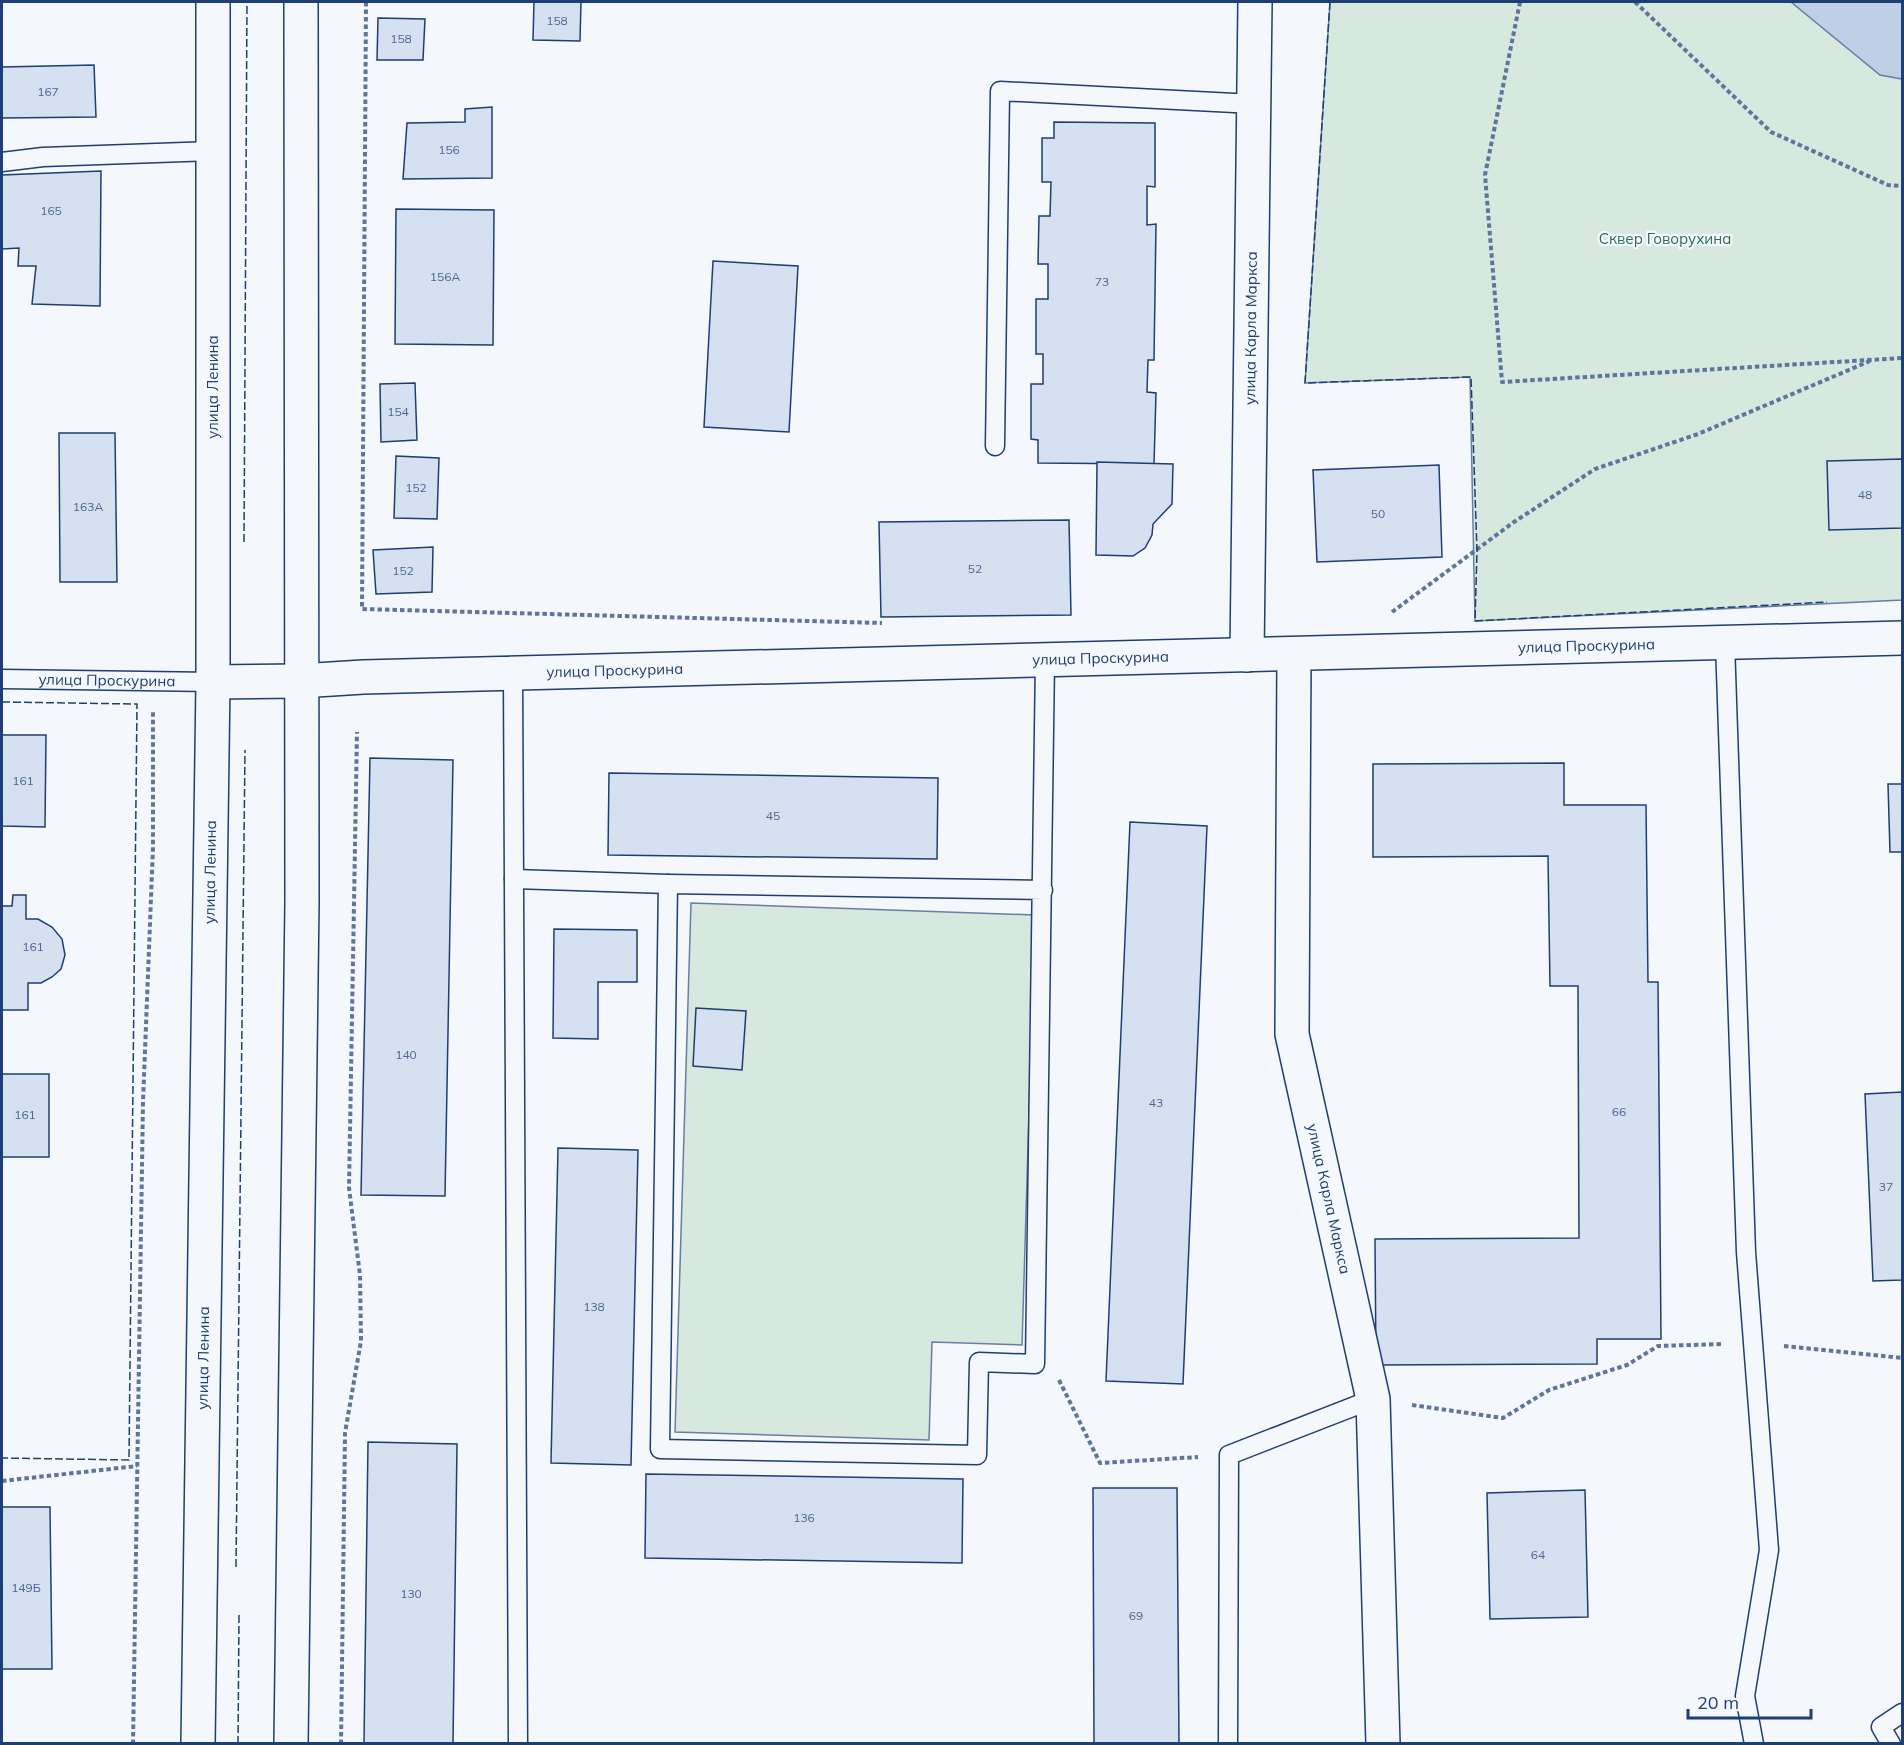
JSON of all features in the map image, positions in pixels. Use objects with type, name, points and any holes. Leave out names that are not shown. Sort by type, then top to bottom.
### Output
[{"type":"main road","name":"улица Ленина","points":[[198,1743],[213,682],[213,2]]},
{"type":"main road","points":[[291,1743],[302,902],[301,2]]},
{"type":"main road","name":"улица Карла Маркса","points":[[1247,655],[1255,2]]},
{"type":"main road","name":"улица Проскурина","points":[[213,682],[1902,638]]},
{"type":"main road","name":"улица Карла Маркса","points":[[1294,654],[1292,1034],[1373,1399],[1383,1743]]},
{"type":"lane","points":[[995,446],[1000,91],[1254,104]]},
{"type":"lane","points":[[2,162],[43,157],[213,151]]},
{"type":"lane","points":[[1725,643],[1746,1252],[1769,1550],[1745,1696],[1754,1743]]},
{"type":"lane","points":[[668,884],[660,1449],[977,1455],[979,1362],[1035,1364],[1045,660]]},
{"type":"lane","points":[[513,673],[518,1743]]},
{"type":"lane","name":"улица Проскурина","points":[[2,679],[153,683],[213,682]]},
{"type":"lane","points":[[514,879],[1043,890]]},
{"type":"lane","points":[[1228,1743],[1229,1455],[1373,1399]]},
{"type":"lane","points":[[1891,1743],[1881,1727],[1902,1713]]},
{"type":"path","points":[[366,2],[362,609],[890,623]]},
{"type":"path","points":[[1520,2],[1485,175],[1502,382],[1902,358]]},
{"type":"path","points":[[1635,2],[1771,132],[1888,185],[1902,186]]},
{"type":"path","points":[[1388,615],[1514,522],[1595,469],[1698,434],[1873,359]]},
{"type":"path","points":[[133,1743],[143,1102],[153,846],[153,683]]},
{"type":"path","points":[[341,1743],[345,1433],[361,1341],[360,1275],[349,1188],[357,732]]},
{"type":"path","points":[[1036,1324],[1054,1371],[1100,1463],[1229,1455]]},
{"type":"path","points":[[1373,1399],[1503,1418],[1549,1390],[1627,1365],[1658,1346],[1752,1343],[1902,1358]]},
{"type":"path","points":[[2,1480],[137,1466]]},
{"type":"green space","name":"Сквер Говорухина","points":[[1330,2],[1902,2],[1902,600],[1475,621],[1470,377],[1305,383]]},
{"type":"green space","points":[[691,903],[1035,915],[1022,1345],[932,1342],[929,1440],[675,1432]]},
{"type":"water","points":[[1791,2],[1902,2],[1902,79],[1880,75]]},
{"type":"building","points":[[534,2],[581,2],[580,41],[533,40]]},
{"type":"building","points":[[378,18],[425,19],[423,60],[377,60]]},
{"type":"building","points":[[94,65],[96,117],[2,118],[2,67]]},
{"type":"building","points":[[492,107],[492,178],[403,179],[407,123],[465,122],[465,109]]},
{"type":"building","points":[[1054,122],[1155,123],[1155,187],[1147,186],[1147,225],[1156,224],[1154,360],[1148,360],[1147,392],[1156,393],[1154,464],[1038,463],[1038,440],[1031,439],[1031,384],[1043,384],[1043,354],[1036,354],[1036,299],[1048,299],[1048,264],[1038,264],[1039,216],[1050,216],[1051,182],[1042,182],[1042,138],[1054,138]]},
{"type":"building","points":[[101,171],[100,306],[32,304],[36,266],[18,266],[19,248],[2,249],[2,175]]},
{"type":"building","points":[[396,209],[494,210],[493,345],[395,344]]},
{"type":"building","points":[[713,261],[798,266],[789,432],[704,427]]},
{"type":"building","points":[[415,383],[417,440],[381,442],[380,384]]},
{"type":"building","points":[[59,433],[115,433],[117,582],[60,582]]},
{"type":"building","points":[[396,456],[439,458],[437,519],[394,518]]},
{"type":"building","points":[[1902,459],[1902,528],[1829,530],[1827,461]]},
{"type":"building","points":[[1097,462],[1173,464],[1172,504],[1153,524],[1152,535],[1145,548],[1133,556],[1096,555]]},
{"type":"building","points":[[1439,465],[1442,557],[1317,562],[1313,470]]},
{"type":"building","points":[[1069,520],[1071,615],[881,617],[879,522]]},
{"type":"building","points":[[433,547],[432,592],[376,594],[373,550]]},
{"type":"building","points":[[2,735],[46,735],[45,827],[2,826]]},
{"type":"building","points":[[370,758],[453,760],[445,1196],[361,1195]]},
{"type":"building","points":[[1564,763],[1564,805],[1646,805],[1648,982],[1658,982],[1661,1339],[1597,1339],[1597,1364],[1376,1365],[1375,1239],[1579,1238],[1578,986],[1550,986],[1548,856],[1373,857],[1373,764]]},
{"type":"building","points":[[609,773],[938,778],[937,859],[608,855]]},
{"type":"building","points":[[1888,784],[1902,784],[1902,852],[1890,852]]},
{"type":"building","points":[[1130,822],[1207,826],[1183,1384],[1106,1381]]},
{"type":"building","points":[[13,895],[26,895],[26,919],[38,919],[52,927],[62,939],[65,955],[61,969],[52,977],[41,983],[28,983],[28,1010],[2,1010],[2,906],[12,906]]},
{"type":"building","points":[[554,929],[637,930],[637,982],[598,982],[598,1039],[553,1038]]},
{"type":"building","points":[[696,1008],[746,1011],[742,1070],[693,1066]]},
{"type":"building","points":[[2,1074],[49,1074],[49,1157],[2,1157]]},
{"type":"building","points":[[1902,1092],[1902,1280],[1873,1281],[1865,1094]]},
{"type":"building","points":[[558,1148],[638,1150],[631,1465],[551,1463]]},
{"type":"building","points":[[368,1442],[457,1444],[453,1744],[364,1744]]},
{"type":"building","points":[[646,1474],[963,1479],[962,1563],[645,1558]]},
{"type":"building","points":[[1093,1488],[1177,1488],[1179,1744],[1094,1744]]},
{"type":"building","points":[[1585,1490],[1588,1617],[1490,1619],[1487,1493]]},
{"type":"building","points":[[2,1507],[50,1507],[52,1669],[2,1669]]},
{"type":"fence","points":[[244,542],[247,2]]},
{"type":"fence","points":[[1330,2],[1305,383],[1471,377],[1477,551],[1475,621],[1827,602]]},
{"type":"fence","points":[[2,702],[137,704],[129,1460],[2,1458]]},
{"type":"fence","points":[[236,1567],[245,750]]},
{"type":"fence","points":[[238,1744],[239,1614]]}]
